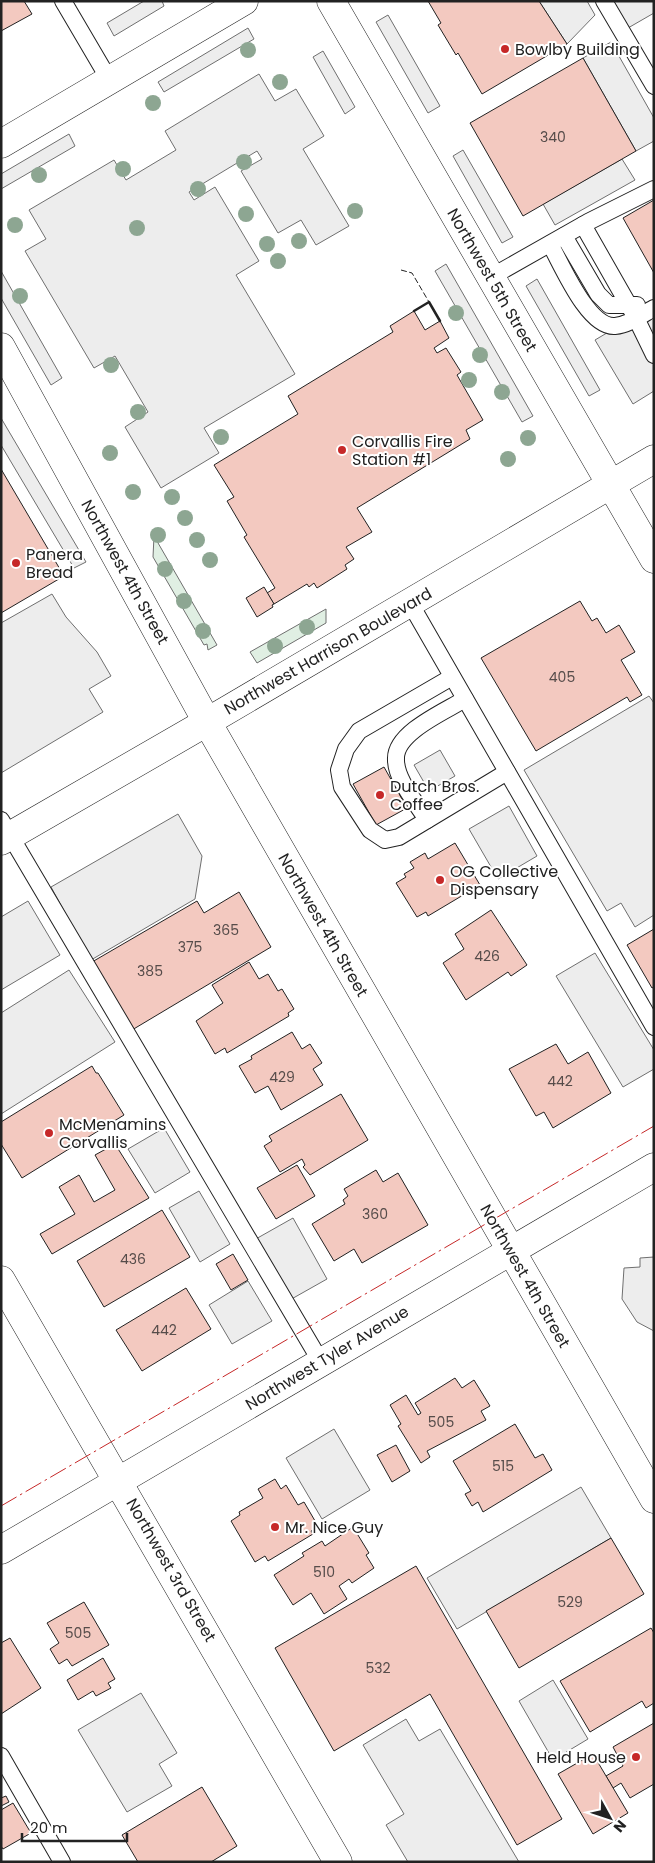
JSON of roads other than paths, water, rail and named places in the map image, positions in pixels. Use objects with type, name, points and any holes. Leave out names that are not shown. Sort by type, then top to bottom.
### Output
[{"type":"main road","points":[[1,144],[244,1]]},
{"type":"main road","name":"Northwest 5th Street","points":[[330,1],[654,559]]},
{"type":"main road","name":"Northwest 4th Street","points":[[1,347],[207,722],[509,1250],[654,1499]]},
{"type":"main road","name":"Northwest Harrison Boulevard","points":[[4,832],[207,722],[654,459]]},
{"type":"main road","name":"Northwest Tyler Avenue","points":[[1,1550],[509,1250],[654,1167]]},
{"type":"main road","name":"Northwest 3rd Street","points":[[1,1280],[338,1862]]},
{"type":"lane","points":[[63,1],[110,81]]},
{"type":"lane","points":[[604,1],[654,86]]},
{"type":"lane","points":[[491,278],[586,224],[654,189]]},
{"type":"lane","points":[[586,224],[633,311],[654,355]]},
{"type":"lane","points":[[557,240],[590,313],[600,322],[615,326],[633,311],[654,303]]},
{"type":"lane","points":[[633,311],[654,308]]},
{"type":"lane","points":[[410,603],[654,1027]]},
{"type":"lane","points":[[452,677],[359,731],[346,750],[339,770],[342,787],[370,830],[385,840],[399,837],[507,772]]},
{"type":"lane","points":[[427,820],[402,781],[396,758],[400,744],[416,728],[465,699]]},
{"type":"lane","points":[[4,832],[321,1362]]},
{"type":"lane","points":[[1,1756],[62,1862]]},
{"type":"place","name":"Bowlby Building","points":[[505,49]]},
{"type":"place","name":"Corvallis Fire Station #1","points":[[342,450]]},
{"type":"place","name":"Panera Bread","points":[[16,563]]},
{"type":"place","name":"Dutch Bros. Coffee","points":[[380,795]]},
{"type":"place","name":"OG Collective Dispensary","points":[[440,880]]},
{"type":"place","name":"McMenamins Corvallis","points":[[49,1133]]},
{"type":"place","name":"Mr. Nice Guy","points":[[275,1527]]},
{"type":"place","name":"Held House","points":[[636,1757]]}]
